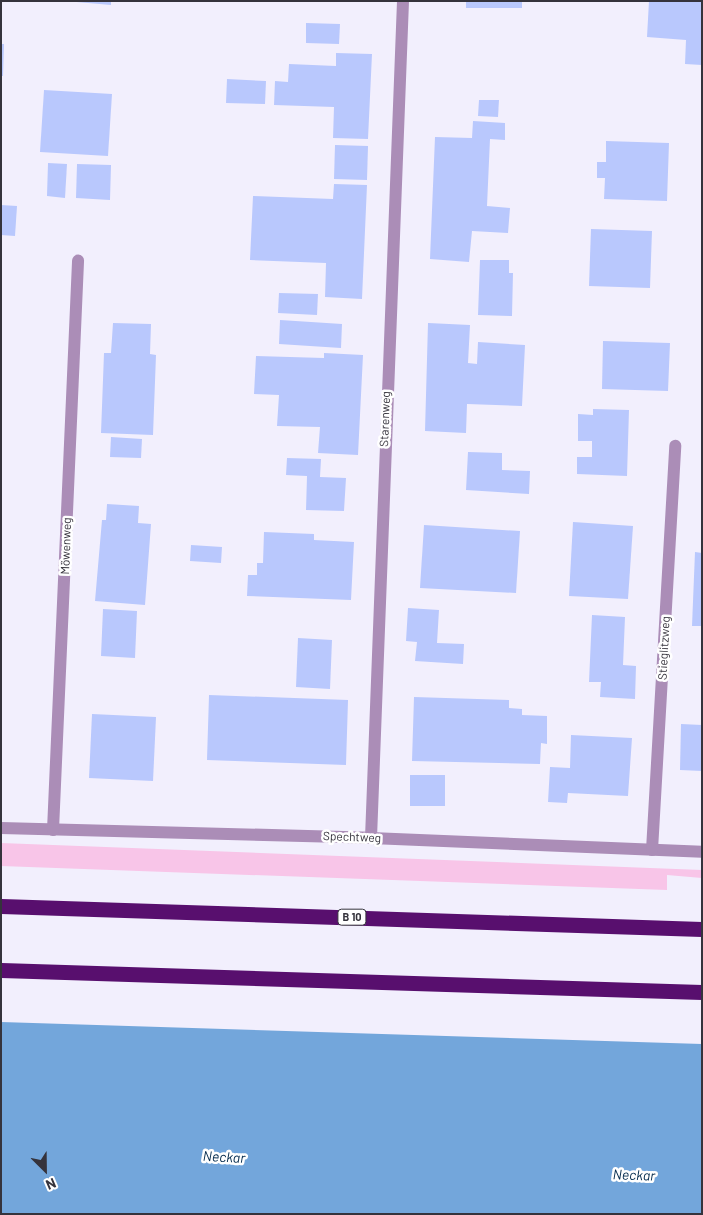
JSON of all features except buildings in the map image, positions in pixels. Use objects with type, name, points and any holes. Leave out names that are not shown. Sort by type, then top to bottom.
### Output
[{"type":"highway","name":"B 10","points":[[1,906],[702,929]]},
{"type":"highway","points":[[1,970],[702,992]]},
{"type":"street","name":"Starenweg","points":[[371,838],[403,1]]},
{"type":"street","name":"Möwenweg","points":[[53,830],[78,261]]},
{"type":"street","name":"Stieglitzweg","points":[[652,850],[675,446]]},
{"type":"street","name":"Spechtweg","points":[[1,828],[371,838],[702,852]]},
{"type":"shaded area","points":[[1,843],[702,870],[702,878],[667,875],[667,890],[1,866]]},
{"type":"water","name":"Neckar","points":[[1,1022],[702,1044],[702,1214],[1,1214]]}]
